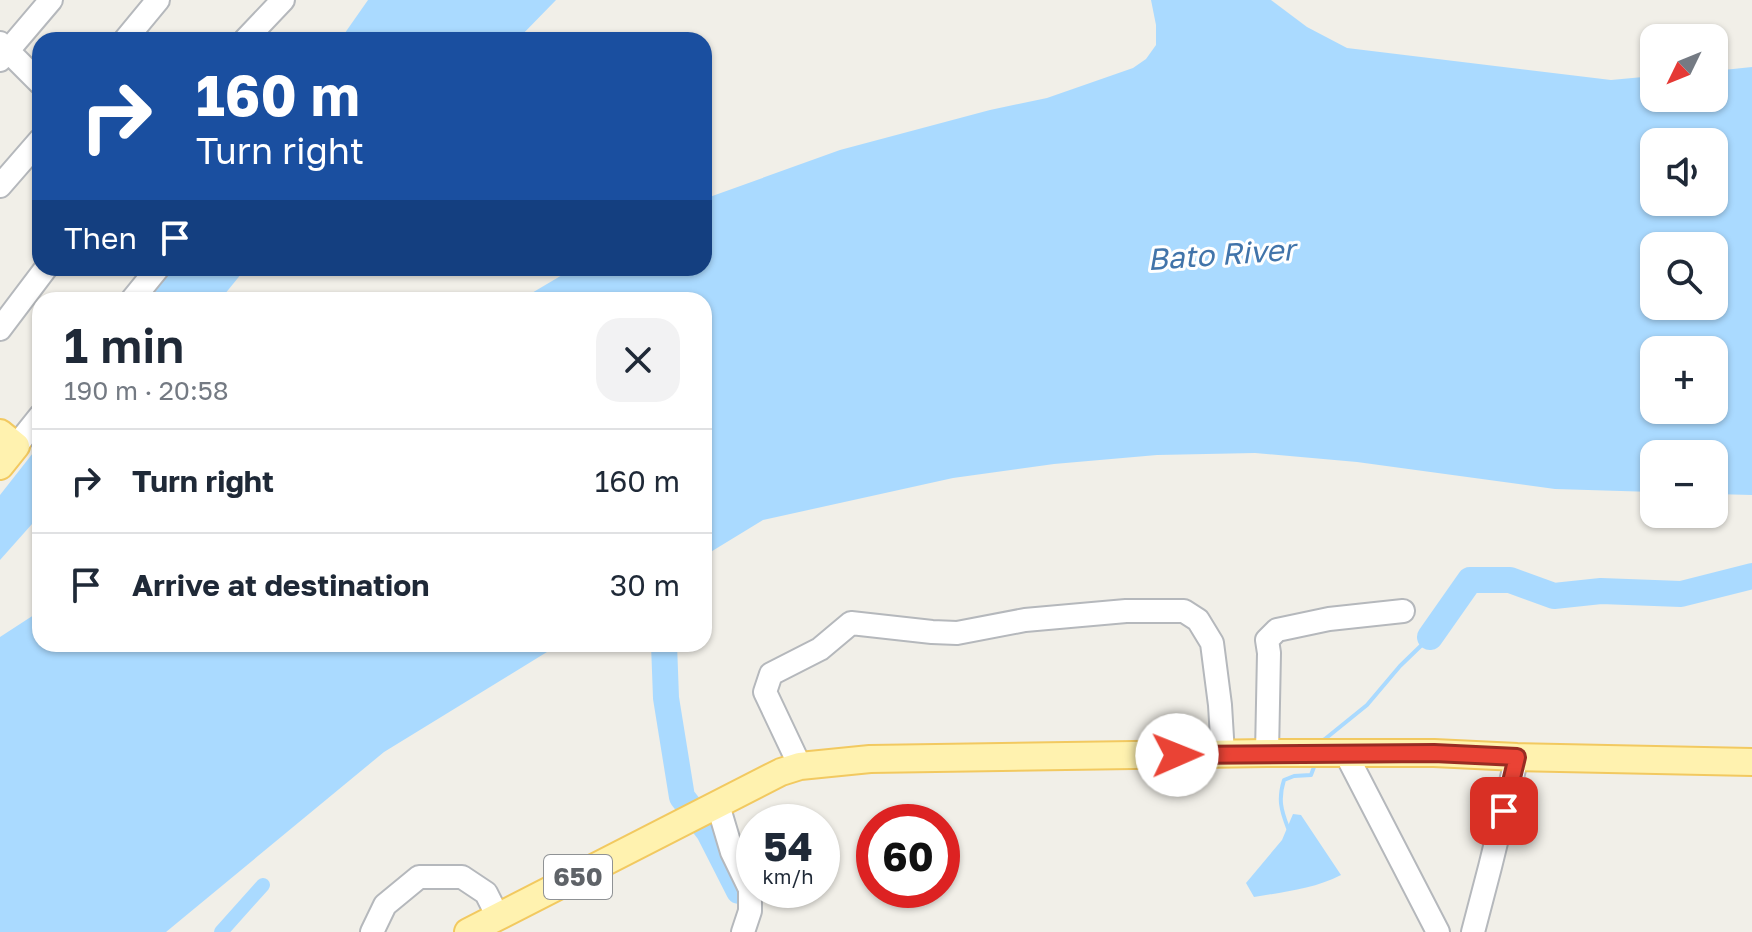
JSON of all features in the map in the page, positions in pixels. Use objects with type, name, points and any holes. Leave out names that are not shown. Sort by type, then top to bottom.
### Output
[{"type":"main road","name":"650","points":[[468,932],[781,772],[800,766],[870,759],[1267,753],[1434,753],[1752,762]]},
{"type":"street","points":[[32,76],[3,52],[51,0]]},
{"type":"street","points":[[132,32],[158,0]]},
{"type":"street","points":[[253,32],[283,0]]},
{"type":"street","points":[[0,186],[32,149]]},
{"type":"street","points":[[0,329],[40,276]]},
{"type":"street","points":[[138,292],[152,276]]},
{"type":"street","points":[[5,448],[32,423]]},
{"type":"street","points":[[800,766],[765,692],[771,674],[820,649],[851,623],[957,633],[1025,620],[1126,611],[1184,611],[1198,620],[1212,643],[1223,754]]},
{"type":"street","points":[[1267,753],[1267,640],[1277,630],[1329,619],[1403,611]]},
{"type":"street","points":[[1346,754],[1438,932]]},
{"type":"street","points":[[1473,932],[1517,757]]},
{"type":"street","points":[[702,813],[732,852],[750,889],[750,911],[743,932]]},
{"type":"street","points":[[372,932],[385,905],[419,877],[462,877],[486,893],[498,917]]},
{"type":"water","points":[[368,0],[556,0],[525,32],[346,32]]},
{"type":"water","name":"Bato River","points":[[1151,0],[1271,0],[1307,27],[1347,48],[1611,80],[1640,77],[1640,112],[1728,112],[1728,70],[1752,67],[1752,495],[1728,494],[1728,440],[1640,440],[1640,492],[1555,489],[1357,462],[1255,453],[1157,455],[1054,464],[953,478],[763,520],[712,551],[712,292],[534,292],[560,276],[712,276],[712,196],[840,150],[1047,98],[1133,68],[1146,59],[1156,45]]},
{"type":"water","points":[[167,276],[240,276],[226,292],[155,292]]},
{"type":"water","points":[[32,454],[32,524],[0,560],[0,495]]},
{"type":"water","points":[[32,616],[32,652],[547,652],[384,752],[166,932],[0,932],[0,637]]},
{"type":"water","points":[[1293,814],[1301,815],[1341,875],[1309,887],[1254,897],[1246,883],[1282,840]]},
{"type":"waterway","points":[[1430,637],[1470,580],[1510,580],[1554,596],[1601,591],[1681,594],[1752,576]]},
{"type":"waterway","points":[[1319,742],[1367,705],[1430,637]]},
{"type":"waterway","points":[[664,652],[666,698],[682,797],[709,832],[736,885]]},
{"type":"waterway","points":[[1288,828],[1281,804],[1284,780],[1311,775],[1314,767]]},
{"type":"waterway","points":[[221,932],[263,885]]},
{"type":"route","points":[[1177,755],[1434,753],[1517,757],[1504,811]]}]
